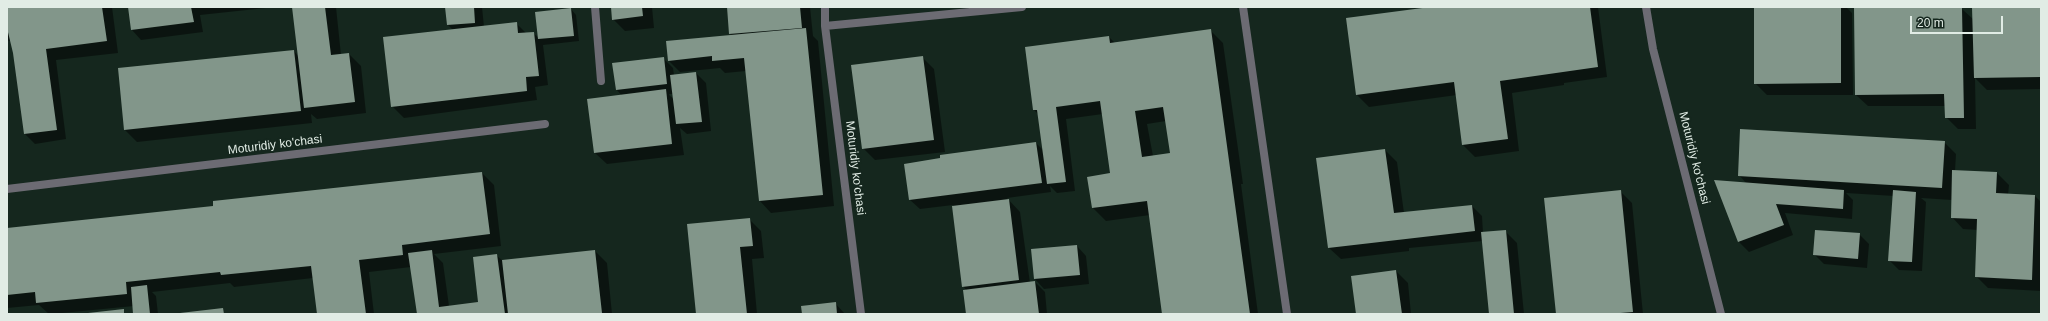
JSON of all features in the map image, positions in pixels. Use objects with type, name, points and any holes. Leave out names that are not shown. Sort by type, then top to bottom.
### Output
[{"type":"street","points":[[594,7],[601,81]]},
{"type":"street","name":"Moturidiy ko'chasi","points":[[825,7],[825,26],[861,314]]},
{"type":"street","points":[[825,26],[1022,7]]},
{"type":"street","points":[[1243,7],[1287,314]]},
{"type":"street","name":"Moturidiy ko'chasi","points":[[1646,7],[1654,49],[1721,314]]},
{"type":"street","name":"Moturidiy ko'chasi","points":[[7,189],[545,124]]},
{"type":"building","points":[[7,7],[102,7],[107,41],[46,49],[57,130],[24,134],[13,53],[7,28]]},
{"type":"building","points":[[128,7],[191,7],[194,22],[131,30]]},
{"type":"building","points":[[292,7],[325,7],[331,55],[349,53],[355,102],[304,108]]},
{"type":"building","points":[[445,7],[474,7],[475,23],[447,25]]},
{"type":"building","points":[[611,7],[642,7],[643,16],[612,20]]},
{"type":"building","points":[[727,7],[800,7],[802,28],[729,34]]},
{"type":"building","points":[[1430,7],[1590,7],[1598,67],[1500,81],[1508,139],[1462,145],[1454,82],[1356,95],[1346,18]]},
{"type":"building","points":[[1754,7],[1841,7],[1841,83],[1754,84]]},
{"type":"building","points":[[1854,7],[1962,8],[1964,118],[1945,118],[1944,94],[1855,95]]},
{"type":"building","points":[[1972,7],[2041,7],[2041,77],[1974,78]]},
{"type":"building","points":[[571,8],[574,36],[538,39],[535,12]]},
{"type":"building","points":[[517,22],[518,33],[534,32],[539,76],[526,77],[527,91],[391,107],[383,37]]},
{"type":"building","points":[[806,28],[823,195],[759,201],[744,58],[712,61],[712,56],[668,61],[666,41]]},
{"type":"building","points":[[1211,29],[1250,314],[1162,314],[1147,201],[1092,208],[1087,177],[1110,173],[1100,101],[1056,107],[1066,182],[1047,184],[1037,110],[1033,110],[1025,47],[1109,36],[1110,43]],"holes":[[[1163,107],[1170,153],[1142,157],[1135,111]]]},
{"type":"building","points":[[294,50],[301,111],[124,130],[118,68]]},
{"type":"building","points":[[923,56],[934,140],[862,149],[851,65]]},
{"type":"building","points":[[664,57],[667,84],[616,90],[612,63]]},
{"type":"building","points":[[696,72],[702,122],[676,124],[670,75]]},
{"type":"building","points":[[666,89],[672,144],[594,153],[587,99]]},
{"type":"building","points":[[1740,129],[1945,141],[1942,188],[1738,176]]},
{"type":"building","points":[[1036,142],[1042,183],[909,200],[904,164],[940,158],[940,155]]},
{"type":"building","points":[[1385,149],[1394,213],[1472,205],[1475,231],[1328,248],[1316,158]]},
{"type":"building","points":[[1952,170],[1997,172],[1996,193],[2035,195],[2032,280],[1975,277],[1977,219],[1951,218]]},
{"type":"building","points":[[482,172],[490,234],[402,245],[403,255],[359,260],[366,314],[317,314],[311,266],[221,275],[220,272],[126,282],[127,294],[36,303],[35,292],[7,295],[7,228],[213,206],[213,201]]},
{"type":"building","points":[[1714,180],[1844,190],[1843,209],[1776,204],[1784,225],[1738,242]]},
{"type":"building","points":[[1621,190],[1633,312],[1608,314],[1556,314],[1544,198]]},
{"type":"building","points":[[1893,190],[1916,192],[1912,262],[1888,261]]},
{"type":"building","points":[[1009,199],[1019,280],[962,287],[952,206]]},
{"type":"building","points":[[750,218],[753,246],[740,247],[747,314],[696,314],[687,224]]},
{"type":"building","points":[[1506,230],[1514,314],[1489,314],[1481,232]]},
{"type":"building","points":[[1815,230],[1860,233],[1858,259],[1813,255]]},
{"type":"building","points":[[1077,245],[1080,275],[1034,279],[1031,249]]},
{"type":"building","points":[[432,250],[439,307],[478,302],[473,257],[497,254],[505,314],[417,314],[408,253]]},
{"type":"building","points":[[595,250],[602,313],[508,314],[502,260]]},
{"type":"building","points":[[1396,270],[1402,314],[1356,314],[1351,276]]},
{"type":"building","points":[[1035,281],[1039,314],[966,314],[963,290]]},
{"type":"building","points":[[147,285],[150,314],[133,314],[131,287]]},
{"type":"building","points":[[836,302],[837,314],[802,314],[801,306]]},
{"type":"building","points":[[223,308],[224,314],[180,314],[180,313]]},
{"type":"building","points":[[124,309],[124,314],[88,314],[88,313]]}]
